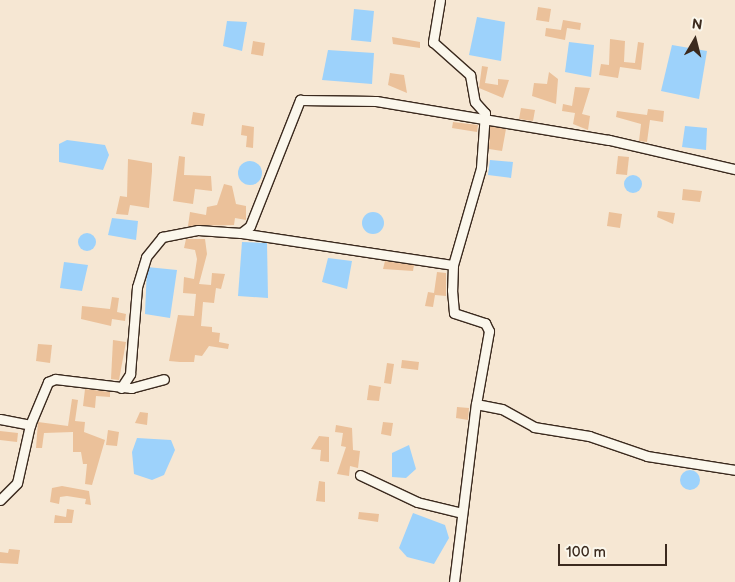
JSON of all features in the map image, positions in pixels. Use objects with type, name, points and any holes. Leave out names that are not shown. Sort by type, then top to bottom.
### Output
[{"type":"street","points":[[440,0],[432,42],[470,75],[485,122],[481,168],[453,265],[454,313],[485,323],[489,331],[476,404],[454,582]]},
{"type":"street","points":[[242,233],[250,226],[300,100],[376,101],[485,122],[609,140],[735,169]]},
{"type":"street","points":[[121,388],[130,374],[137,287],[152,247],[162,237],[182,232],[242,233],[453,265]]},
{"type":"street","points":[[0,500],[17,483],[30,425],[48,382],[55,379],[121,388],[164,379]]},
{"type":"street","points":[[476,404],[502,409],[534,427],[589,436],[647,456],[735,470]]},
{"type":"street","points":[[0,419],[30,425]]},
{"type":"street","points":[[360,475],[417,502],[462,513]]},
{"type":"water","points":[[354,9],[374,11],[371,42],[351,40]]},
{"type":"water","points":[[477,17],[505,22],[501,61],[469,55]]},
{"type":"water","points":[[227,21],[247,22],[242,51],[223,46]]},
{"type":"water","points":[[569,42],[594,45],[591,77],[565,72]]},
{"type":"water","points":[[672,45],[707,51],[699,99],[661,91]]},
{"type":"water","points":[[328,50],[374,53],[372,84],[322,80]]},
{"type":"water","points":[[685,126],[707,128],[706,150],[682,147]]},
{"type":"water","points":[[67,140],[105,145],[109,155],[103,170],[59,162],[59,144]]},
{"type":"water","points":[[490,160],[513,162],[511,178],[488,175]]},
{"type":"water","points":[[250,161],[258,165],[262,173],[258,181],[250,185],[242,181],[238,173],[242,165]]},
{"type":"water","points":[[629,175],[637,175],[642,180],[640,191],[629,193],[624,188],[624,180]]},
{"type":"water","points":[[373,212],[381,215],[384,223],[381,231],[373,234],[365,231],[362,223],[365,215]]},
{"type":"water","points":[[112,218],[138,221],[136,240],[108,235]]},
{"type":"water","points":[[87,233],[95,238],[96,242],[91,250],[87,251],[79,246],[78,242],[83,234]]},
{"type":"water","points":[[242,242],[267,243],[268,298],[238,296]]},
{"type":"water","points":[[328,258],[352,261],[347,289],[322,282]]},
{"type":"water","points":[[64,262],[88,265],[82,291],[60,288]]},
{"type":"water","points":[[147,267],[177,270],[170,318],[145,314]]},
{"type":"water","points":[[137,438],[171,440],[175,450],[164,475],[152,480],[134,474],[132,452]]},
{"type":"water","points":[[409,445],[416,469],[406,478],[392,477],[392,453]]},
{"type":"water","points":[[686,470],[694,470],[700,476],[700,484],[694,490],[686,490],[680,484],[680,476]]},
{"type":"water","points":[[413,513],[445,525],[449,538],[434,564],[407,557],[399,548]]},
{"type":"building","points":[[538,7],[551,9],[549,22],[536,20]]},
{"type":"building","points":[[563,20],[581,23],[580,30],[567,28],[565,40],[545,36],[546,28],[561,30]]},
{"type":"building","points":[[392,37],[420,42],[420,48],[393,44]]},
{"type":"building","points":[[610,39],[625,41],[624,62],[635,63],[638,42],[644,43],[641,70],[620,67],[618,78],[599,75],[601,64],[609,65]]},
{"type":"building","points":[[253,41],[265,43],[263,56],[251,54]]},
{"type":"building","points":[[482,66],[488,67],[485,83],[498,85],[498,79],[509,80],[503,98],[479,88]]},
{"type":"building","points":[[549,72],[558,79],[556,104],[532,96],[534,83],[547,84]]},
{"type":"building","points":[[390,73],[404,75],[407,93],[388,85]]},
{"type":"building","points":[[575,87],[590,88],[582,114],[590,116],[588,130],[573,124],[575,113],[562,111],[563,104],[572,106]]},
{"type":"building","points":[[521,108],[535,110],[533,121],[519,119]]},
{"type":"building","points":[[648,109],[664,111],[663,122],[650,120],[647,142],[639,141],[641,124],[616,117],[617,111],[647,115]]},
{"type":"building","points":[[193,112],[205,114],[203,126],[191,124]]},
{"type":"building","points":[[453,122],[478,125],[477,132],[452,128]]},
{"type":"building","points":[[242,125],[254,127],[253,148],[246,147],[247,136],[241,135]]},
{"type":"building","points":[[490,126],[506,129],[502,151],[489,149]]},
{"type":"building","points":[[179,156],[185,157],[184,175],[211,176],[212,191],[195,189],[193,204],[173,201]]},
{"type":"building","points":[[618,156],[629,157],[627,175],[616,174]]},
{"type":"building","points":[[128,159],[152,163],[149,208],[130,205],[128,215],[116,214],[120,196],[127,197]]},
{"type":"building","points":[[224,184],[232,186],[236,204],[246,206],[246,220],[235,218],[234,225],[188,226],[190,212],[206,215],[207,207],[217,205]]},
{"type":"building","points":[[683,189],[702,191],[700,202],[682,200]]},
{"type":"building","points":[[658,211],[675,213],[673,224],[657,217]]},
{"type":"building","points":[[609,212],[622,214],[620,228],[607,226]]},
{"type":"building","points":[[186,239],[205,239],[207,254],[199,284],[211,285],[212,273],[225,274],[221,289],[216,288],[214,303],[203,302],[201,326],[212,327],[212,332],[220,333],[219,342],[229,344],[228,349],[209,346],[202,356],[195,355],[194,362],[169,361],[178,315],[194,316],[196,294],[183,293],[184,277],[194,279],[197,259],[195,250],[184,248]]},
{"type":"building","points":[[385,261],[414,265],[413,271],[383,269]]},
{"type":"building","points":[[437,272],[446,273],[446,296],[435,295],[433,307],[425,306],[428,292],[434,293]]},
{"type":"building","points":[[112,297],[119,298],[117,312],[126,314],[125,321],[112,319],[111,326],[81,319],[82,306],[110,309]]},
{"type":"building","points":[[113,340],[126,342],[119,380],[111,379]]},
{"type":"building","points":[[38,344],[52,345],[50,363],[36,361]]},
{"type":"building","points":[[402,360],[419,362],[418,370],[401,368]]},
{"type":"building","points":[[387,363],[394,364],[391,384],[384,383]]},
{"type":"building","points":[[369,385],[381,387],[379,401],[367,400]]},
{"type":"building","points":[[85,389],[110,392],[110,397],[96,396],[95,408],[83,406]]},
{"type":"building","points":[[72,399],[78,400],[75,421],[85,422],[84,432],[105,440],[92,485],[85,484],[87,464],[83,464],[81,452],[73,452],[73,432],[44,433],[42,448],[36,448],[38,422],[68,426]]},
{"type":"building","points":[[457,407],[469,408],[468,420],[456,418]]},
{"type":"building","points":[[140,412],[148,413],[147,425],[135,423]]},
{"type":"building","points":[[383,422],[393,423],[391,436],[381,434]]},
{"type":"building","points":[[336,425],[352,428],[353,450],[360,451],[358,468],[350,466],[349,476],[337,474],[346,447],[341,446],[343,433],[335,432]]},
{"type":"building","points":[[108,430],[119,432],[117,446],[106,445]]},
{"type":"building","points":[[0,431],[18,433],[17,442],[0,440]]},
{"type":"building","points":[[319,436],[329,437],[329,462],[320,461],[321,450],[311,449]]},
{"type":"building","points":[[319,481],[325,482],[325,502],[316,501]]},
{"type":"building","points":[[62,486],[89,491],[91,505],[85,504],[86,499],[67,496],[60,497],[59,504],[50,502],[52,488]]},
{"type":"building","points":[[67,509],[74,510],[72,523],[54,523],[55,515],[66,517]]},
{"type":"building","points":[[359,512],[379,514],[378,522],[358,519]]},
{"type":"building","points":[[9,549],[20,550],[18,564],[0,563],[0,552],[8,553]]}]
